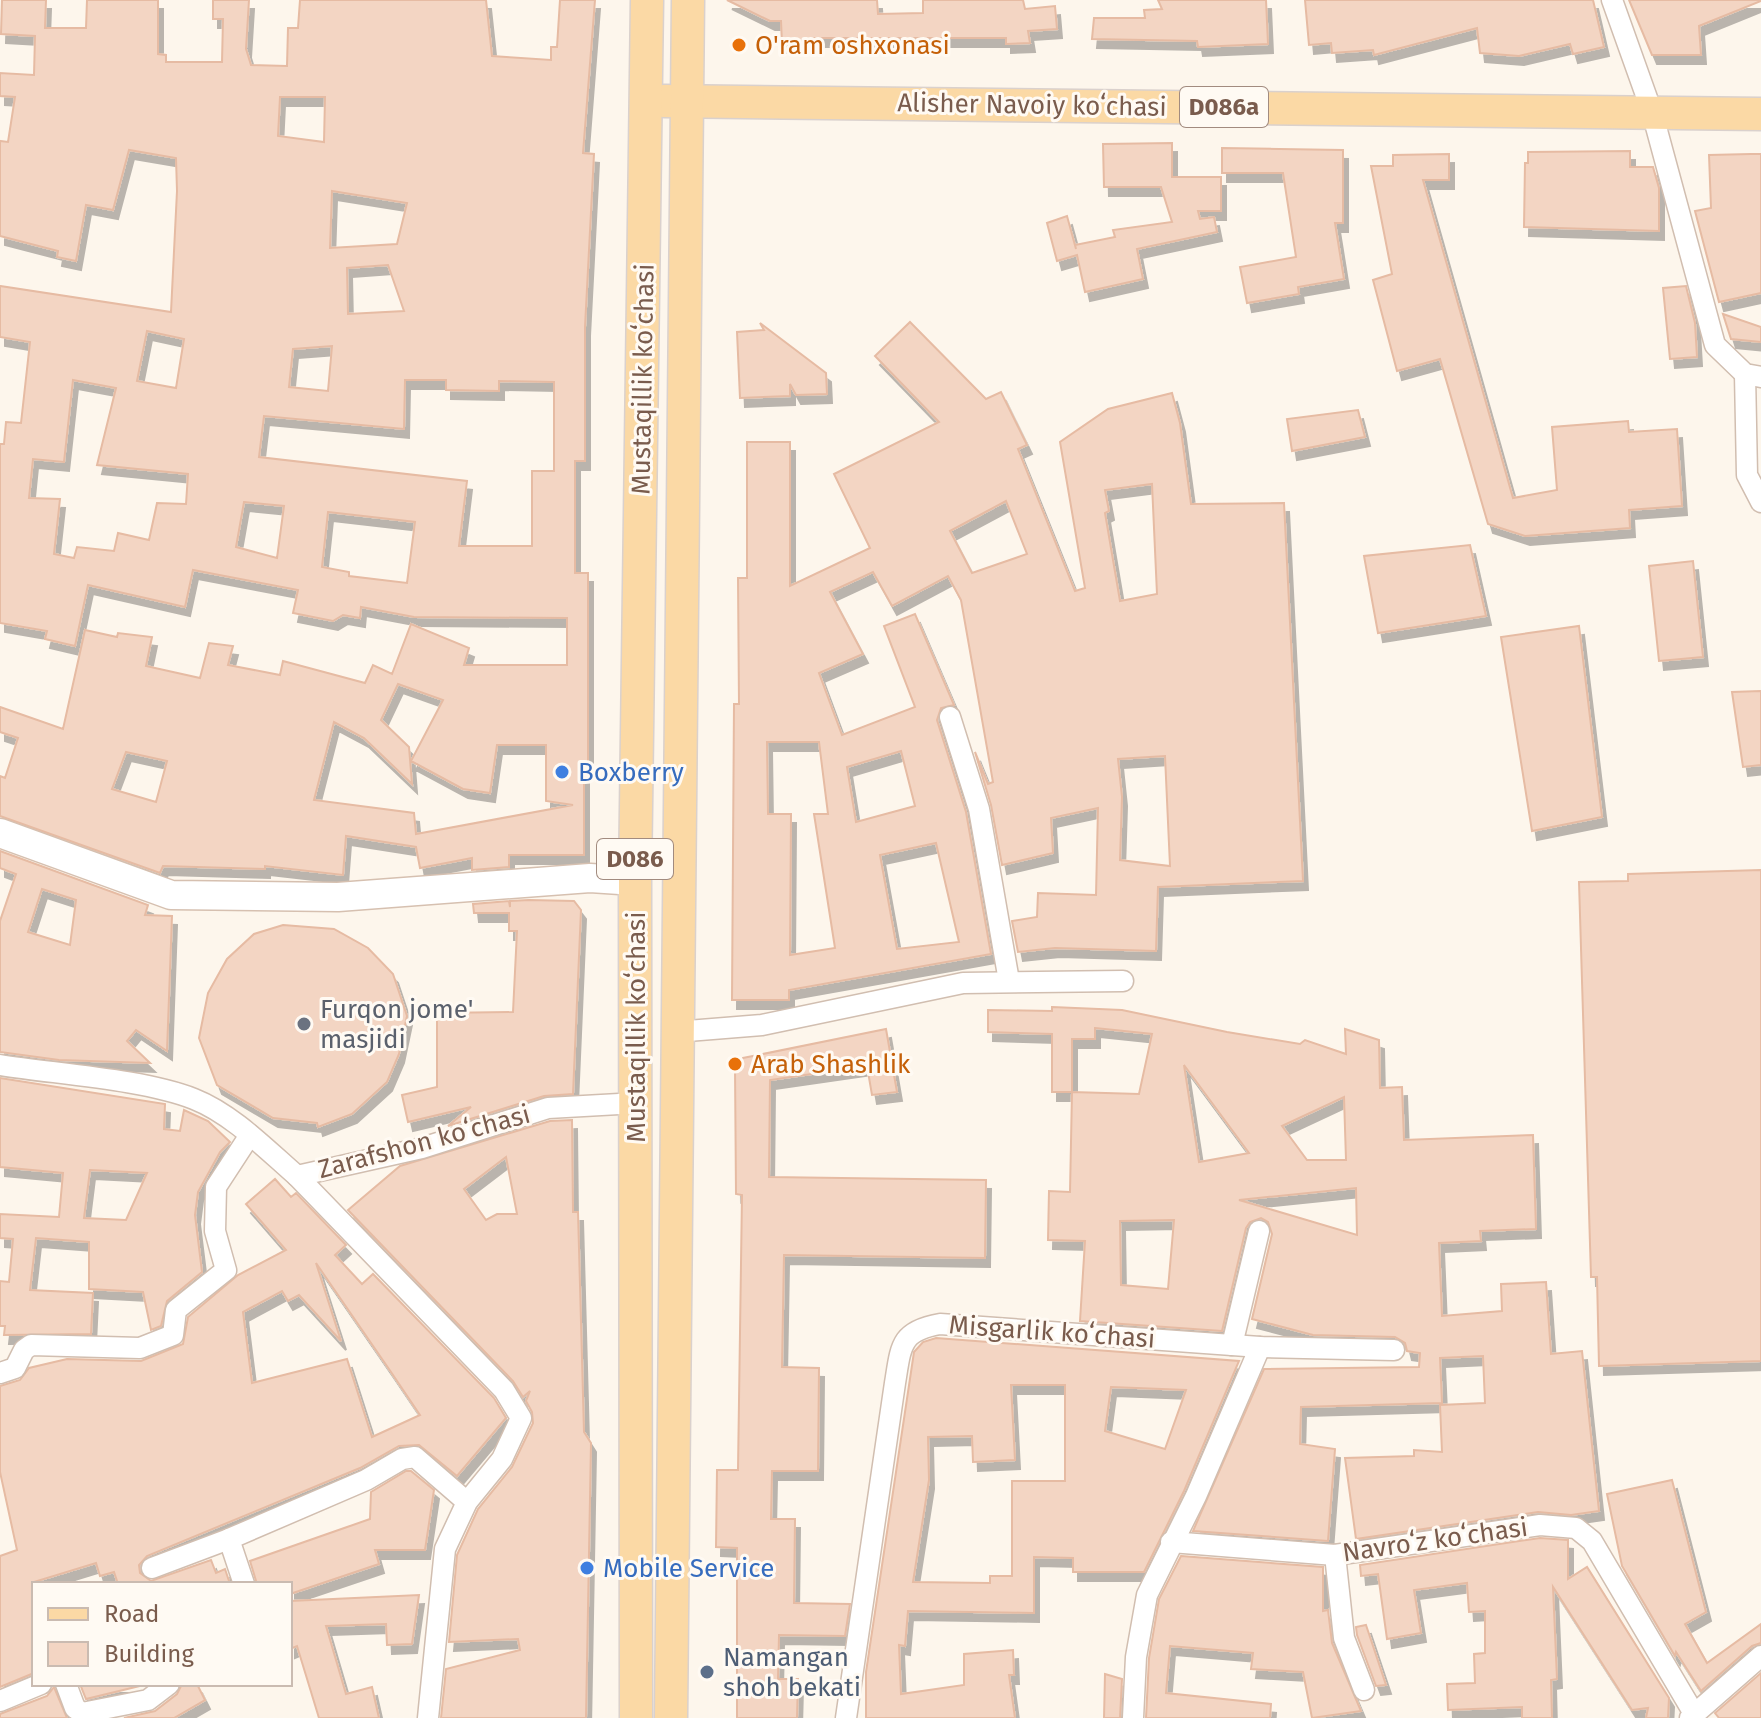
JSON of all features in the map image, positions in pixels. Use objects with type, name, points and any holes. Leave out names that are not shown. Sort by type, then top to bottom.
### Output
[{"type":"main road","name":"Mustaqillik koʻchasi","points":[[636,1718],[635,881],[647,0]]},
{"type":"main road","name":"Mustaqillik koʻchasi","points":[[671,1718],[675,1032],[688,0]]},
{"type":"main road","name":"D086a","points":[[647,100],[687,101]]},
{"type":"main road","name":"Alisher Navoiy koʻchasi","points":[[687,101],[1761,114]]},
{"type":"street","points":[[1612,0],[1652,112],[1715,345],[1753,376],[1747,475],[1761,502]]},
{"type":"street","points":[[950,717],[979,809],[1009,981]]},
{"type":"street","points":[[0,833],[171,895],[338,897],[590,878],[635,881]]},
{"type":"street","points":[[675,1032],[762,1025],[963,983],[1123,981]]},
{"type":"street","name":"Zarafshon koʻchasi","points":[[0,1065],[156,1089],[195,1099],[250,1135],[297,1176],[422,1148],[548,1108],[637,1103]]},
{"type":"street","points":[[0,1373],[15,1368],[31,1345],[146,1347],[173,1335],[176,1310],[226,1270],[215,1231],[216,1187],[250,1135]]},
{"type":"street","points":[[297,1176],[504,1390],[521,1418],[502,1459],[467,1502],[445,1549],[428,1718]]},
{"type":"street","points":[[1232,1345],[1259,1231]]},
{"type":"street","name":"Misgarlik koʻchasi","points":[[846,1718],[895,1383],[902,1348],[911,1333],[940,1324],[1260,1347],[1394,1350]]},
{"type":"street","points":[[1133,1718],[1136,1657],[1147,1595],[1196,1496],[1260,1347]]},
{"type":"street","points":[[152,1568],[229,1539],[366,1480],[402,1459],[415,1457],[467,1502]]},
{"type":"street","name":"Navroʻz koʻchasi","points":[[1171,1542],[1335,1555],[1497,1529],[1540,1525],[1576,1528],[1592,1541],[1692,1715]]},
{"type":"street","points":[[229,1539],[243,1582]]},
{"type":"street","points":[[1335,1555],[1344,1638],[1364,1690]]},
{"type":"street","points":[[1692,1715],[1761,1656]]},
{"type":"street","points":[[0,1701],[36,1686]]},
{"type":"street","points":[[67,1686],[75,1708],[82,1713],[148,1709],[167,1686]]},
{"type":"building","points":[[2,0],[46,0],[45,28],[86,28],[87,0],[158,0],[158,54],[166,55],[166,62],[222,62],[223,19],[213,19],[213,0],[249,0],[246,49],[251,65],[287,66],[288,28],[298,28],[300,0],[486,0],[492,56],[551,60],[551,47],[557,47],[560,0],[595,0],[583,153],[594,154],[585,327],[585,461],[575,461],[575,573],[588,573],[588,762],[584,762],[584,855],[509,855],[509,867],[472,870],[472,858],[420,868],[416,847],[346,836],[343,875],[265,866],[265,869],[163,866],[160,873],[0,816],[0,776],[5,778],[18,738],[0,732],[0,707],[63,729],[85,630],[117,637],[118,633],[152,637],[146,666],[200,678],[209,643],[233,646],[228,665],[280,675],[283,661],[365,683],[373,665],[392,674],[411,624],[469,648],[464,665],[567,665],[567,618],[414,617],[361,607],[360,618],[343,615],[333,621],[293,613],[298,590],[193,570],[185,607],[88,585],[75,646],[45,639],[47,631],[0,623],[0,444],[4,444],[6,422],[21,423],[30,342],[0,337],[0,286],[171,312],[177,191],[176,158],[129,150],[113,210],[86,205],[76,261],[57,257],[58,251],[0,236],[0,141],[8,142],[15,97],[0,96],[0,73],[34,75],[35,36],[1,34]],"holes":[[[280,97],[325,97],[324,142],[278,136]],[[332,191],[407,203],[397,244],[330,248]],[[388,265],[404,311],[348,314],[347,268]],[[147,331],[184,339],[176,388],[137,381]],[[332,346],[328,391],[289,387],[293,349]],[[73,380],[116,388],[97,465],[188,474],[186,504],[157,503],[149,540],[118,533],[114,551],[77,547],[74,558],[54,554],[60,499],[29,498],[33,459],[64,462]],[[405,380],[446,380],[446,390],[499,391],[499,381],[554,382],[554,471],[532,471],[532,546],[459,546],[467,481],[259,457],[264,416],[404,429]],[[244,502],[284,506],[277,558],[236,547]],[[328,512],[415,522],[407,583],[349,576],[349,572],[322,567]],[[398,684],[443,700],[411,761],[463,789],[490,793],[497,745],[546,745],[546,801],[573,805],[416,834],[414,813],[314,800],[334,722],[364,738],[412,784],[409,747],[381,720]],[[126,752],[167,761],[156,802],[112,789]]]},
{"type":"building","points":[[727,0],[877,0],[878,14],[923,13],[923,0],[1023,0],[1025,9],[1055,6],[1057,29],[1028,31],[1030,43],[1006,44],[1006,38],[806,38],[807,42],[782,44],[781,21],[770,21]]},
{"type":"building","points":[[1158,0],[1266,0],[1268,44],[1198,47],[1197,41],[1092,39],[1094,18],[1145,18],[1144,10],[1162,9]]},
{"type":"building","points":[[1305,0],[1593,0],[1604,47],[1573,54],[1570,44],[1519,56],[1480,53],[1477,28],[1374,55],[1373,50],[1332,53],[1331,43],[1309,45]]},
{"type":"building","points":[[1629,0],[1761,1],[1699,26],[1701,55],[1652,55]]},
{"type":"building","points":[[1172,143],[1172,177],[1221,177],[1221,211],[1198,211],[1200,219],[1214,217],[1217,232],[1137,249],[1143,279],[1085,292],[1077,255],[1057,261],[1047,223],[1067,216],[1076,249],[1075,245],[1115,237],[1113,230],[1172,222],[1161,187],[1104,187],[1103,144]]},
{"type":"building","points":[[1222,148],[1343,150],[1343,223],[1335,223],[1344,279],[1298,287],[1299,294],[1247,303],[1240,267],[1296,257],[1283,173],[1222,173]]},
{"type":"building","points":[[1630,151],[1630,167],[1653,167],[1659,188],[1659,231],[1524,227],[1525,163],[1528,163],[1528,152]]},
{"type":"building","points":[[1449,154],[1449,180],[1423,180],[1513,498],[1557,490],[1552,427],[1628,421],[1629,432],[1677,429],[1682,506],[1629,510],[1630,528],[1525,536],[1488,524],[1440,359],[1397,371],[1373,280],[1392,274],[1371,166],[1393,166],[1393,155]]},
{"type":"building","points":[[1761,154],[1761,293],[1719,302],[1695,211],[1711,208],[1709,155]]},
{"type":"building","points":[[1686,286],[1695,323],[1697,357],[1670,359],[1663,288]]},
{"type":"building","points":[[1723,314],[1761,327],[1761,342],[1731,339]]},
{"type":"building","points":[[910,322],[986,399],[1001,392],[1027,445],[1018,449],[1075,591],[1085,588],[1060,442],[1108,409],[1172,393],[1180,423],[1191,504],[1284,503],[1303,881],[1158,887],[1156,951],[1055,948],[1018,952],[1012,921],[1037,917],[1038,893],[1096,895],[1098,808],[1051,818],[1053,853],[1002,865],[991,805],[975,752],[988,784],[993,782],[961,600],[948,576],[892,606],[873,572],[830,592],[863,654],[819,673],[842,735],[915,707],[884,626],[915,614],[954,705],[941,708],[937,720],[966,812],[991,954],[789,990],[789,1000],[732,1000],[734,704],[739,704],[738,578],[747,578],[747,442],[790,442],[790,586],[870,548],[834,474],[939,422],[875,356]],"holes":[[[1152,484],[1157,594],[1120,601],[1105,513],[1109,511],[1105,490]],[[1006,501],[1027,554],[972,573],[950,531]],[[767,742],[819,742],[828,814],[814,814],[835,948],[790,955],[791,814],[768,814]],[[901,751],[915,806],[856,822],[847,767]],[[1165,756],[1170,866],[1120,860],[1122,797],[1118,759]],[[936,843],[959,942],[897,949],[880,855]]]},
{"type":"building","points":[[760,323],[826,373],[827,394],[796,395],[790,384],[790,396],[740,398],[737,332],[764,330]]},
{"type":"building","points":[[1358,410],[1365,437],[1292,451],[1287,419]]},
{"type":"building","points":[[1470,545],[1486,616],[1378,633],[1364,556]]},
{"type":"building","points":[[1693,561],[1703,657],[1659,661],[1649,566]]},
{"type":"building","points":[[1579,626],[1602,817],[1532,831],[1501,637]]},
{"type":"building","points":[[1761,691],[1761,765],[1743,767],[1732,692]]},
{"type":"building","points":[[0,851],[148,905],[145,915],[172,916],[167,1051],[136,1030],[127,1041],[150,1063],[59,1060],[0,1052],[0,921],[16,874],[0,868]],"holes":[[[42,889],[76,900],[70,945],[28,932]]]},
{"type":"building","points":[[1761,870],[1761,1361],[1599,1366],[1597,1277],[1591,1277],[1579,882],[1628,881],[1628,874]]},
{"type":"building","points":[[509,901],[510,907],[510,901],[574,901],[581,910],[573,1094],[544,1096],[448,1126],[471,1107],[408,1122],[402,1095],[437,1087],[437,1013],[513,1012],[517,931],[509,931],[509,913],[474,913],[473,904]]},
{"type":"building","name":"Furqon jome' masjidi","points":[[283,925],[334,929],[368,948],[393,974],[407,1016],[399,1054],[387,1082],[352,1114],[318,1127],[317,1123],[273,1118],[217,1085],[199,1038],[208,993],[227,959],[254,934]]},
{"type":"building","points":[[1052,1007],[1122,1010],[1300,1044],[1305,1040],[1346,1054],[1345,1029],[1379,1040],[1380,1088],[1402,1087],[1404,1140],[1533,1135],[1536,1229],[1480,1231],[1481,1241],[1439,1243],[1442,1316],[1502,1311],[1501,1284],[1546,1282],[1551,1354],[1582,1351],[1599,1511],[1571,1515],[1538,1512],[1356,1539],[1345,1458],[1414,1456],[1414,1450],[1442,1452],[1440,1405],[1485,1403],[1483,1356],[1440,1358],[1442,1403],[1301,1407],[1300,1444],[1335,1449],[1328,1541],[1193,1531],[1264,1369],[1419,1367],[1420,1353],[1407,1351],[1405,1343],[1395,1337],[1313,1335],[1252,1319],[1272,1234],[1268,1222],[1261,1218],[1250,1222],[1246,1228],[1222,1331],[1080,1321],[1085,1241],[1048,1240],[1049,1191],[1070,1192],[1072,1092],[1052,1092],[1052,1034],[988,1032],[988,1010],[1052,1011]],"holes":[[[1095,1028],[1152,1034],[1139,1094],[1072,1092],[1072,1039],[1095,1039]],[[1184,1065],[1249,1153],[1199,1162]],[[1344,1097],[1346,1160],[1307,1160],[1282,1126]],[[1356,1188],[1357,1235],[1239,1200]],[[1174,1220],[1168,1289],[1121,1285],[1120,1221]]]},
{"type":"building","points":[[886,1029],[897,1092],[872,1095],[867,1066],[770,1080],[769,1177],[986,1180],[985,1258],[784,1255],[782,1367],[819,1368],[818,1471],[772,1471],[771,1519],[795,1519],[794,1603],[850,1604],[845,1636],[779,1635],[778,1679],[798,1679],[797,1718],[737,1718],[737,1548],[716,1547],[717,1470],[738,1470],[742,1195],[736,1194],[735,1067],[743,1058]]},
{"type":"building","points":[[0,1078],[165,1104],[164,1129],[180,1131],[184,1110],[208,1121],[230,1142],[220,1152],[198,1192],[195,1215],[202,1272],[167,1301],[161,1326],[151,1330],[143,1292],[89,1289],[89,1242],[36,1238],[30,1290],[93,1293],[91,1334],[4,1335],[5,1326],[0,1326],[0,1281],[9,1282],[13,1239],[0,1238],[0,1214],[59,1217],[63,1173],[0,1167]],"holes":[[[90,1170],[147,1173],[126,1220],[84,1218]]]},
{"type":"building","points":[[572,1120],[573,1212],[578,1212],[584,1432],[591,1443],[586,1718],[441,1718],[446,1669],[520,1650],[518,1639],[449,1642],[457,1555],[478,1509],[512,1467],[533,1423],[526,1401],[530,1391],[523,1397],[513,1381],[348,1210],[400,1166],[550,1121]],"holes":[[[506,1157],[517,1214],[497,1214],[486,1220],[464,1189]]]},
{"type":"building","points":[[275,1179],[291,1197],[296,1193],[346,1245],[335,1255],[362,1284],[373,1274],[494,1398],[506,1418],[457,1476],[419,1445],[399,1446],[360,1468],[147,1556],[139,1565],[140,1573],[151,1581],[211,1560],[216,1573],[225,1569],[229,1582],[117,1582],[114,1572],[100,1576],[96,1563],[32,1582],[32,1674],[0,1687],[0,1556],[17,1550],[0,1472],[0,1386],[20,1380],[29,1368],[67,1359],[141,1361],[183,1344],[188,1317],[238,1275],[286,1250],[246,1204]],"holes":[[[316,1263],[420,1415],[372,1437],[347,1359],[252,1383],[243,1312],[282,1291],[288,1301],[299,1295],[341,1341]]]},
{"type":"building","points":[[936,1338],[1239,1361],[1184,1491],[1144,1572],[1073,1572],[1073,1558],[1034,1557],[1034,1613],[908,1611],[905,1646],[899,1645],[901,1694],[964,1685],[964,1654],[1013,1650],[1014,1675],[1009,1675],[1015,1718],[866,1718],[866,1672],[914,1352],[923,1342]],"holes":[[[1011,1385],[1065,1385],[1065,1481],[1012,1481],[1012,1576],[990,1576],[990,1583],[913,1582],[929,1480],[928,1437],[972,1436],[973,1462],[1015,1460]],[[1111,1387],[1186,1390],[1165,1449],[1105,1431]]]},
{"type":"building","points":[[406,1471],[411,1471],[434,1490],[425,1550],[375,1550],[379,1564],[292,1593],[292,1582],[256,1582],[250,1561],[370,1519],[371,1492]]},
{"type":"building","points":[[1672,1480],[1706,1612],[1685,1624],[1707,1663],[1761,1624],[1761,1643],[1752,1646],[1701,1691],[1676,1652],[1675,1656],[1622,1566],[1607,1494]]},
{"type":"building","points":[[1540,1538],[1568,1540],[1568,1579],[1587,1567],[1669,1698],[1668,1718],[1646,1718],[1648,1708],[1632,1710],[1553,1587],[1557,1679],[1551,1680],[1552,1718],[1522,1718],[1522,1707],[1448,1710],[1447,1684],[1475,1683],[1474,1654],[1485,1653],[1485,1611],[1469,1612],[1467,1583],[1414,1590],[1421,1633],[1387,1639],[1378,1574],[1361,1576],[1360,1565]]},
{"type":"building","points":[[1181,1556],[1323,1567],[1323,1611],[1328,1610],[1332,1643],[1361,1711],[1312,1718],[1303,1672],[1251,1669],[1253,1653],[1170,1646],[1166,1693],[1271,1704],[1270,1718],[1146,1718],[1149,1658],[1159,1599]]},
{"type":"building","points":[[419,1595],[412,1644],[387,1645],[386,1624],[326,1626],[346,1694],[372,1687],[379,1718],[319,1718],[297,1646],[292,1648],[292,1601]]},
{"type":"building","points":[[1366,1625],[1386,1685],[1376,1686],[1357,1635],[1356,1627]]},
{"type":"building","points":[[1761,1673],[1761,1718],[1719,1718],[1715,1713]]},
{"type":"building","points":[[1105,1674],[1122,1679],[1120,1718],[1104,1718]]},
{"type":"building","points":[[81,1686],[140,1686],[86,1699]]},
{"type":"building","points":[[181,1686],[198,1686],[205,1700],[174,1718],[124,1718],[155,1711],[177,1694]]},
{"type":"building","points":[[54,1687],[67,1718],[0,1718],[0,1714],[47,1696]]},
{"type":"place","name":"O'ram oshxonasi","points":[[739,45]]},
{"type":"place","name":"Boxberry","points":[[562,772]]},
{"type":"place","name":"Furqon jome' masjidi","points":[[304,1024]]},
{"type":"place","name":"Arab Shashlik","points":[[735,1064]]},
{"type":"place","name":"Mobile Service","points":[[587,1568]]},
{"type":"place","name":"Namangan shoh bekati","points":[[707,1672]]}]
